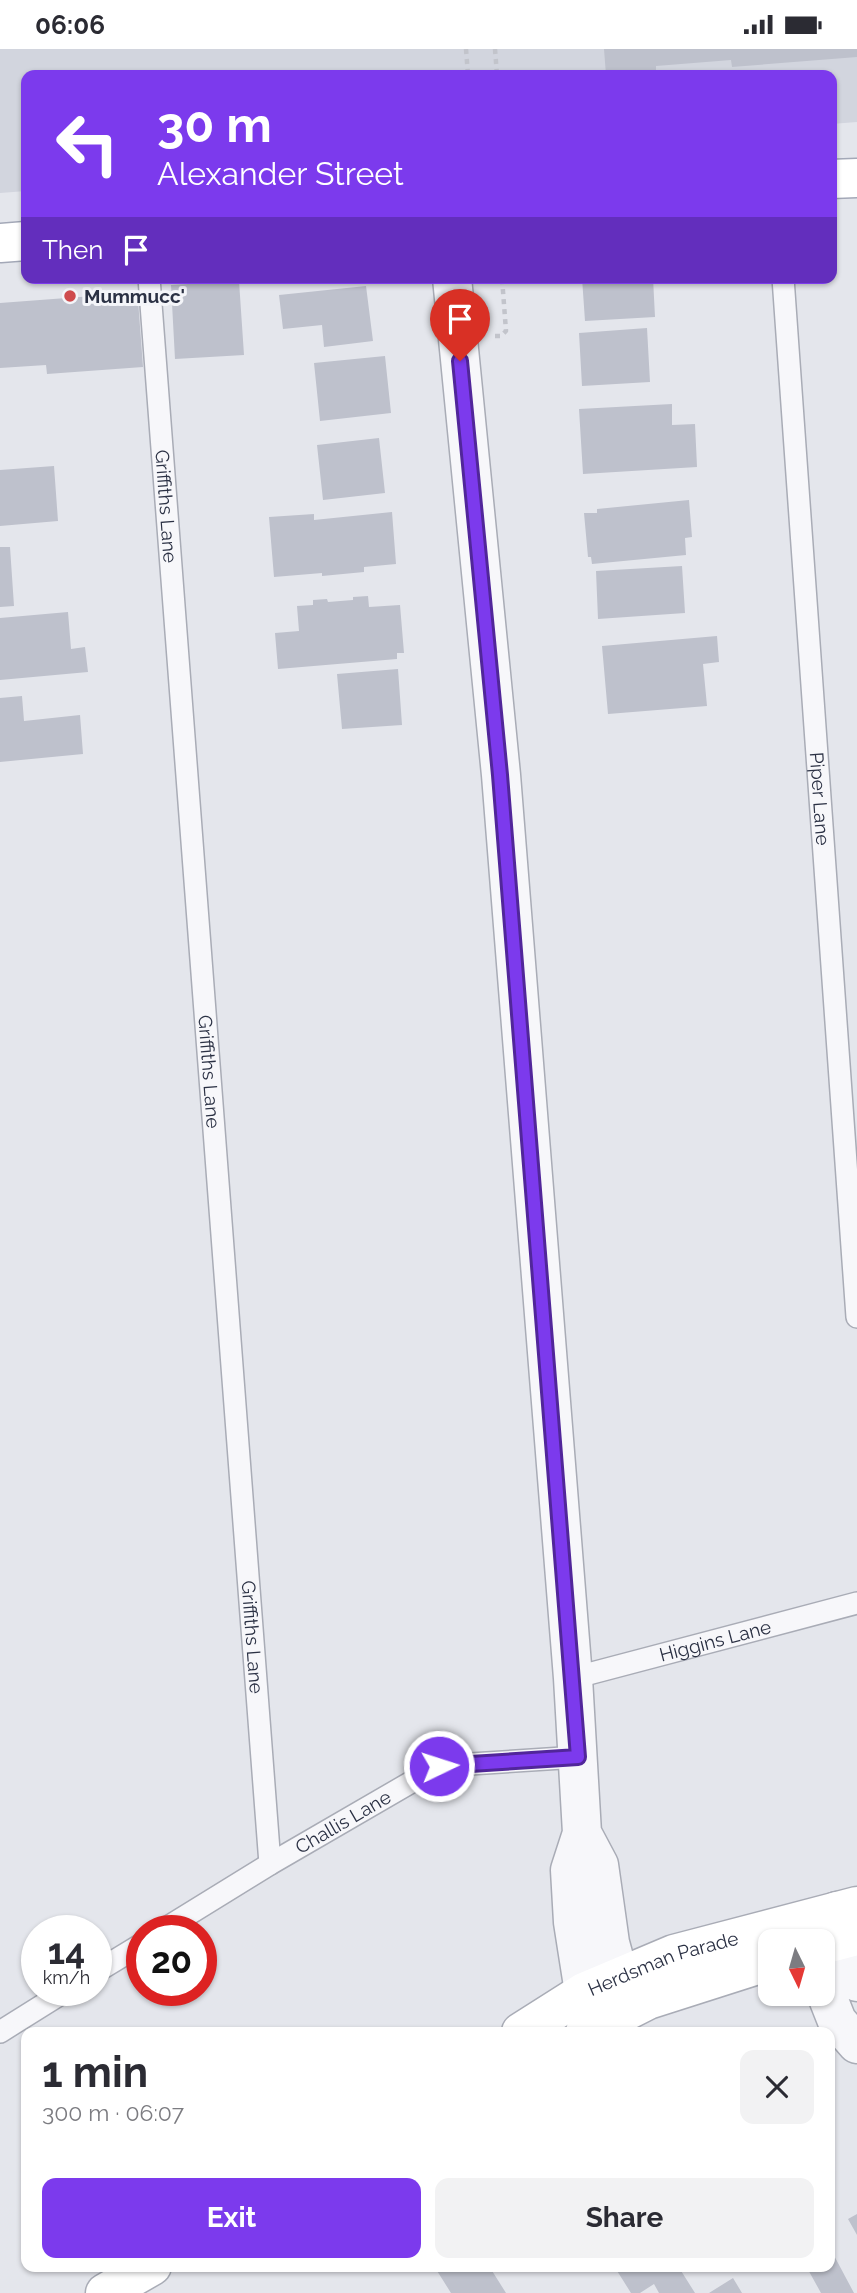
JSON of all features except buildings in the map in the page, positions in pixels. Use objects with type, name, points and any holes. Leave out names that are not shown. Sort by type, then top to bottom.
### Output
[{"type":"main road","points":[[837,179],[857,177]]},
{"type":"main road","points":[[0,243],[21,241]]},
{"type":"main road","name":"Herdsman Parade","points":[[602,2007],[674,1954],[758,1941]]},
{"type":"main road","name":"Herdsman Parade","points":[[537,2027],[602,2007],[648,2000],[758,1965]]},
{"type":"main road","points":[[105,2293],[142,2272]]},
{"type":"street","points":[[453,284],[502,788],[573,1678],[582,1833],[570,1870],[573,1922],[602,2007]]},
{"type":"street","points":[[835,1935],[857,1982]]},
{"type":"street","points":[[831,2006],[837,2021],[857,2044]]},
{"type":"lane","name":"Griffiths Lane","points":[[149,284],[270,1864]]},
{"type":"lane","name":"Piper Lane","points":[[783,284],[857,1317]]},
{"type":"lane","name":"Higgins Lane","points":[[573,1678],[857,1603]]},
{"type":"lane","name":"Challis Lane","points":[[187,1915],[439,1766],[578,1757]]},
{"type":"lane","points":[[0,2032],[41,2006]]},
{"type":"path","points":[[466,49],[468,70]]},
{"type":"path","points":[[495,49],[497,70]]},
{"type":"path","points":[[490,332],[498,337],[506,331],[502,284]]},
{"type":"shaded area","points":[[0,49],[857,49],[857,122],[837,124],[837,70],[21,70],[21,191],[0,193]]},
{"type":"place","name":"Mummucc'","points":[[70,296]]},
{"type":"route","points":[[439,1766],[578,1757],[500,775],[460,361]]}]
